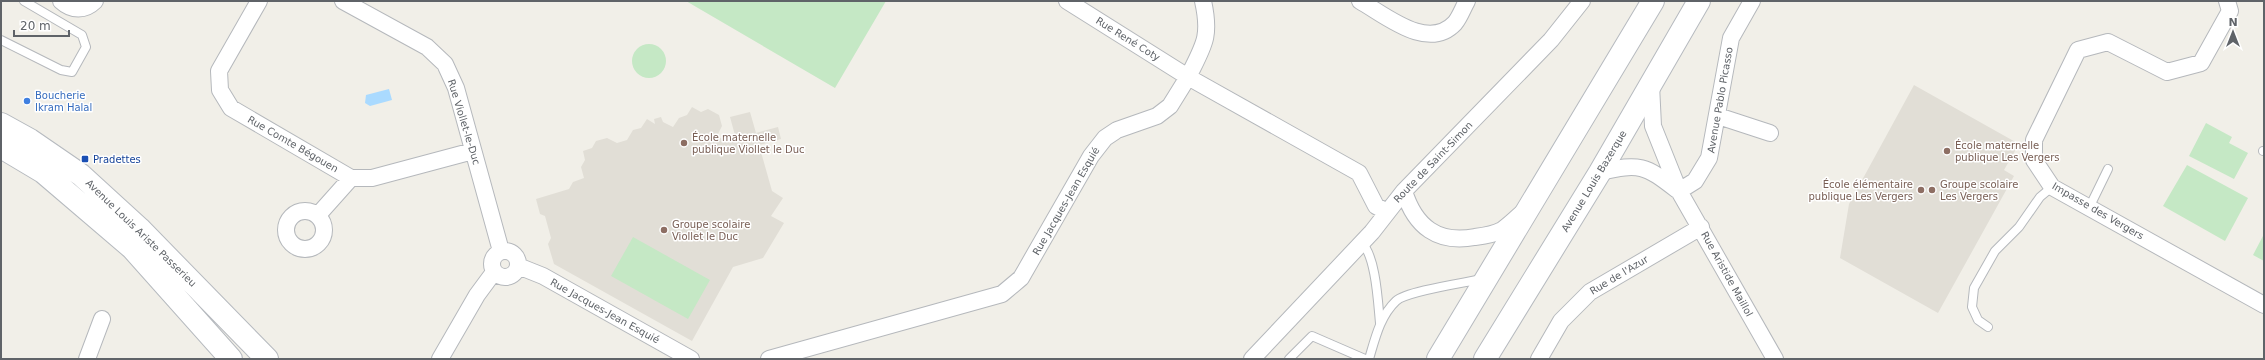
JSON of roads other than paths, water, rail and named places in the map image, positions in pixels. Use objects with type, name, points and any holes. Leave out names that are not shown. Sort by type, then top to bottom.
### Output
[{"type":"main road","points":[[1438,359],[1653,1]]},
{"type":"main road","name":"Avenue Louis Bazerque","points":[[1485,359],[1600,172],[1700,1]]},
{"type":"main road","name":"Avenue Louis Ariste Passerieu","points":[[1,124],[30,140],[81,175],[139,228],[267,359]]},
{"type":"main road","name":"Avenue Louis Ariste Passerieu","points":[[1,147],[43,172],[132,248],[231,359]]},
{"type":"street","points":[[61,1],[72,8],[84,9],[95,1]]},
{"type":"street","name":"Rue Comte Bégouen","points":[[259,1],[219,71],[220,90],[231,108],[351,178]]},
{"type":"street","name":"Rue Viollet-le-Duc","points":[[342,1],[427,47],[445,64],[456,88],[502,252]]},
{"type":"street","name":"Rue René Coty","points":[[1067,1],[1188,77]]},
{"type":"street","name":"Rue Jacques-Jean Esquié","points":[[769,359],[1002,294],[1021,278],[1091,156],[1105,138],[1117,130],[1157,116],[1170,106],[1188,77],[1206,39],[1208,25],[1203,1]]},
{"type":"street","points":[[1360,1],[1412,31],[1426,34],[1442,32],[1455,22],[1467,1]]},
{"type":"street","name":"Route de Saint-Simon","points":[[1252,359],[1361,242],[1404,191],[1551,40],[1582,1]]},
{"type":"street","name":"Avenue Pablo Picasso","points":[[1679,191],[1695,181],[1709,158],[1718,116],[1731,38],[1752,1]]},
{"type":"street","name":"Impasse des Vergers","points":[[2227,1],[2230,11],[2201,63],[2166,72],[2108,42],[2078,50],[2034,140],[2034,160],[2052,187],[2264,305]]},
{"type":"street","points":[[1188,77],[1360,173],[1376,206],[1387,212]]},
{"type":"street","name":"Rue Aristide Maillol","points":[[1651,86],[1653,126],[1679,191],[1701,227],[1775,359]]},
{"type":"street","points":[[1718,116],[1770,133]]},
{"type":"street","points":[[318,215],[351,178],[372,178],[473,151]]},
{"type":"street","name":"Rue Aristide Maillol","points":[[1600,172],[1635,166],[1653,171],[1679,191]]},
{"type":"street","points":[[1404,191],[1407,202],[1419,222],[1443,238],[1459,240],[1501,230],[1530,207]]},
{"type":"street","name":"Rue de l'Azur","points":[[1539,359],[1561,321],[1590,292],[1701,227]]},
{"type":"street","points":[[440,359],[477,295],[494,272],[492,260],[502,252],[508,251],[514,254],[518,260],[518,266],[514,274],[508,277],[502,277],[494,272]]},
{"type":"street","name":"Rue Jacques-Jean Esquié","points":[[518,266],[543,276],[691,359]]},
{"type":"street","points":[[87,359],[102,319]]},
{"type":"lane","points":[[1,40],[61,70],[72,72],[86,47],[82,35],[24,1]]},
{"type":"lane","points":[[2089,208],[2108,169]]},
{"type":"lane","points":[[1988,327],[1978,320],[1972,307],[1974,288],[1995,252],[2019,227],[2040,197],[2052,187]]},
{"type":"lane","points":[[1361,242],[1367,248],[1375,282],[1380,323]]},
{"type":"lane","points":[[1369,359],[1380,323],[1396,301],[1418,293],[1486,278]]},
{"type":"lane","points":[[1289,359],[1312,336],[1364,359]]},
{"type":"water","points":[[389,89],[392,100],[370,106],[365,103],[366,95]]},
{"type":"place","name":"Boucherie Ikram Halal","points":[[27,101]]},
{"type":"place","name":"École maternelle publique Viollet le Duc","points":[[684,143]]},
{"type":"place","name":"École maternelle publique Les Vergers","points":[[1947,151]]},
{"type":"place","name":"Pradettes","points":[[85,159]]},
{"type":"place","name":"École élémentaire publique Les Vergers","points":[[1921,190]]},
{"type":"place","name":"Groupe scolaire Les Vergers","points":[[1932,190]]},
{"type":"place","name":"Groupe scolaire Viollet le Duc","points":[[664,230]]}]
